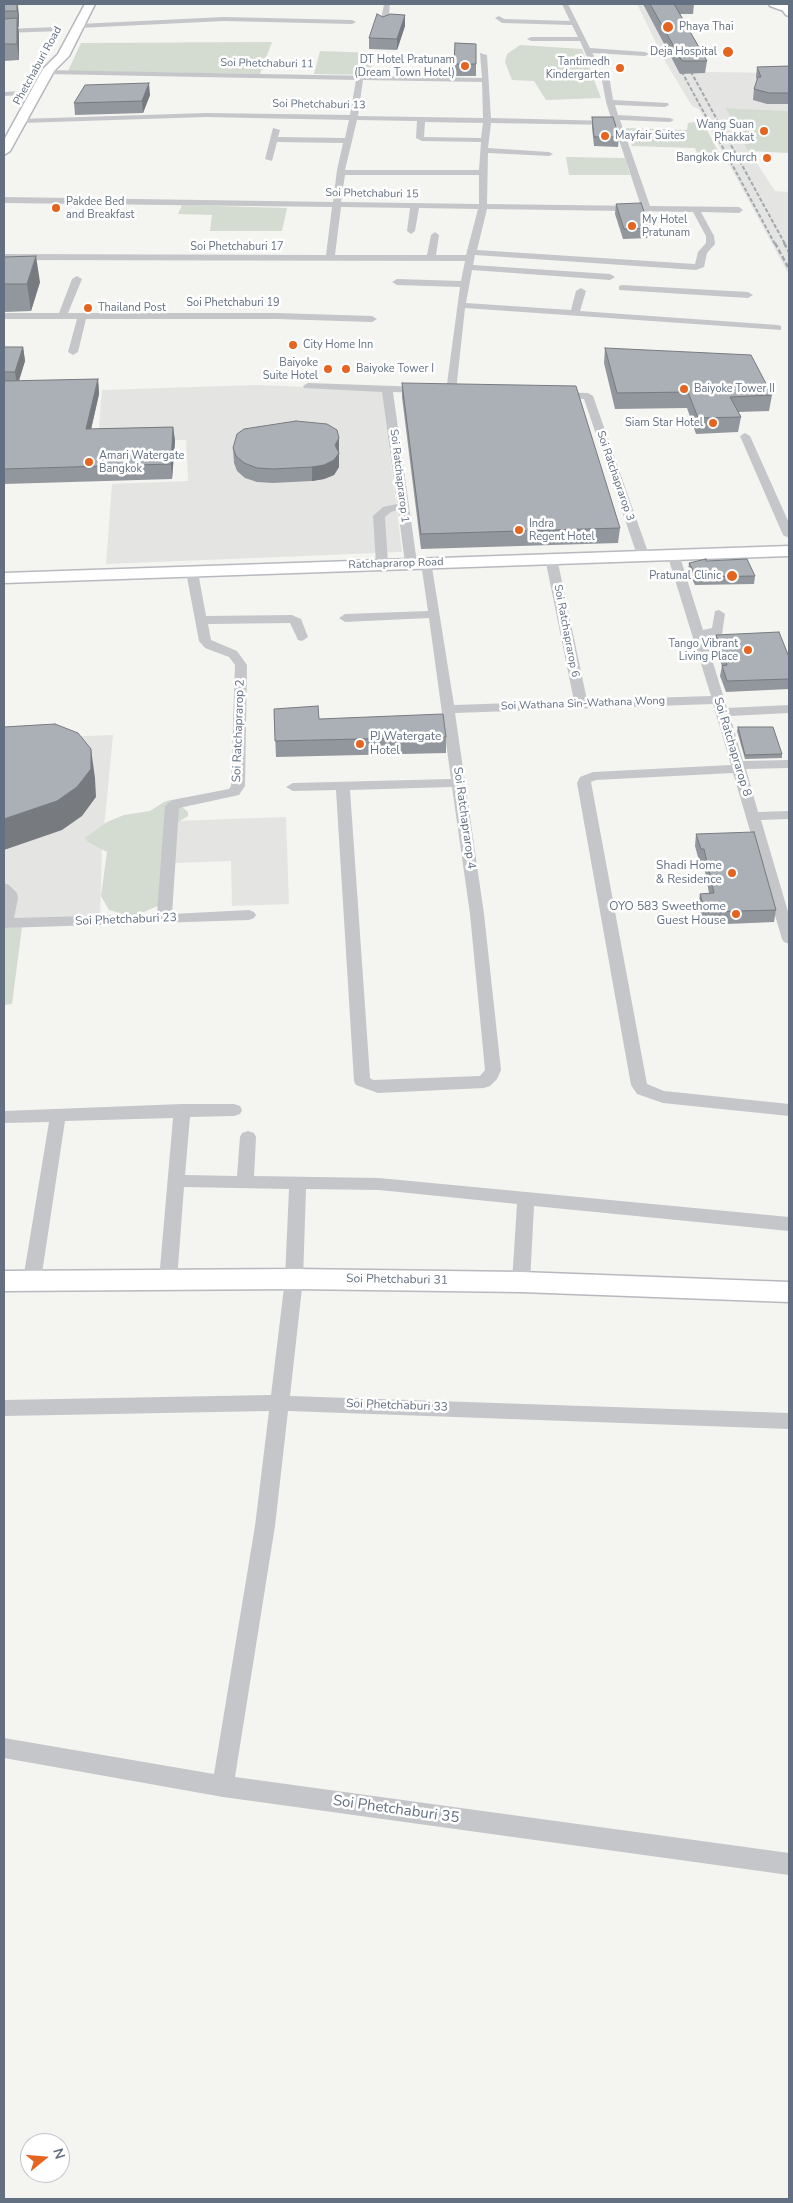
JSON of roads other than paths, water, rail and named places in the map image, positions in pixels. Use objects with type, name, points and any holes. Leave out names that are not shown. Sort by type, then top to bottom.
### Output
[{"type":"main road","name":"Phetchaburi Road","points":[[59,46],[79,26],[90,4]]},
{"type":"main road","points":[[774,4],[786,8]]},
{"type":"main road","name":"Phetchaburi Road","points":[[4,151],[9,123],[23,93],[46,65],[63,56],[59,46],[62,23]]},
{"type":"main road","name":"Phetchaburi Road","points":[[9,123],[46,65]]},
{"type":"main road","name":"Ratchaprarop Road","points":[[4,578],[789,551]]},
{"type":"main road","name":"Soi Phetchaburi 31","points":[[4,1281],[294,1279],[521,1282],[789,1292]]},
{"type":"street","points":[[384,25],[387,4]]},
{"type":"street","points":[[565,4],[589,54],[645,54]]},
{"type":"street","points":[[559,13],[569,12]]},
{"type":"street","points":[[540,14],[502,16],[499,18],[502,21],[574,23]]},
{"type":"street","points":[[79,26],[224,18],[352,22]]},
{"type":"street","points":[[28,25],[62,23]]},
{"type":"street","points":[[4,31],[62,23]]},
{"type":"street","points":[[531,39],[582,39]]},
{"type":"street","points":[[308,386],[446,391],[470,259],[483,207],[484,150],[487,120],[483,56]]},
{"type":"street","name":"Soi Phetchaburi 11","points":[[46,65],[360,78],[486,80]]},
{"type":"street","points":[[605,75],[610,102],[647,210]]},
{"type":"street","points":[[330,258],[341,172],[354,117],[360,78]]},
{"type":"street","points":[[4,94],[23,93]]},
{"type":"street","points":[[610,102],[665,105]]},
{"type":"street","name":"Soi Phetchaburi 13","points":[[9,123],[206,115],[487,120],[670,120]]},
{"type":"street","points":[[269,159],[273,139],[282,116]]},
{"type":"street","points":[[421,118],[420,138],[422,139],[485,140]]},
{"type":"street","points":[[273,139],[348,141]]},
{"type":"street","points":[[484,150],[549,154]]},
{"type":"street","points":[[341,172],[483,173]]},
{"type":"street","name":"Soi Phetchaburi 15","points":[[4,200],[739,210]]},
{"type":"street","points":[[411,231],[415,206]]},
{"type":"street","points":[[470,259],[696,267],[700,265],[703,252],[711,244],[710,236],[696,210]]},
{"type":"street","points":[[431,258],[435,235]]},
{"type":"street","name":"Soi Phetchaburi 17","points":[[4,257],[470,259]]},
{"type":"street","points":[[470,259],[610,277]]},
{"type":"street","points":[[62,316],[77,280]]},
{"type":"street","points":[[397,282],[466,284]]},
{"type":"street","points":[[622,288],[670,305],[778,328]]},
{"type":"street","points":[[575,313],[581,291]]},
{"type":"street","points":[[461,306],[575,313],[670,305],[748,295]]},
{"type":"street","points":[[127,317],[130,302]]},
{"type":"street","name":"Soi Phetchaburi 19","points":[[4,316],[284,316],[372,319]]},
{"type":"street","points":[[73,352],[82,317]]},
{"type":"street","name":"Soi Ratchaprarop 1","points":[[388,388],[411,563]]},
{"type":"street","name":"Soi Ratchaprarop 3","points":[[544,394],[588,396],[643,555]]},
{"type":"street","points":[[746,436],[789,535]]},
{"type":"street","points":[[382,564],[379,516],[387,509],[402,506]]},
{"type":"street","name":"Soi Ratchaprarop 8","points":[[673,554],[788,934]]},
{"type":"street","name":"Soi Ratchaprarop 6","points":[[551,558],[581,704]]},
{"type":"street","name":"Soi Ratchaprarop 4","points":[[343,786],[362,1081],[369,1086],[378,1087],[484,1082],[493,1070],[477,914],[427,562]]},
{"type":"street","name":"Soi Ratchaprarop 2","points":[[164,919],[172,806],[177,803],[226,795],[234,792],[238,786],[241,665],[233,654],[206,641],[200,620],[192,572]]},
{"type":"street","points":[[345,618],[434,614]]},
{"type":"street","points":[[697,635],[718,631],[719,614]]},
{"type":"street","points":[[200,620],[292,619],[297,622],[302,636]]},
{"type":"street","name":"Soi Wathana Sin-Wathana Wong","points":[[447,709],[581,704],[789,709]]},
{"type":"street","points":[[789,764],[593,776],[585,780],[584,783],[639,1084],[643,1090],[663,1097],[789,1110]]},
{"type":"street","points":[[293,787],[459,783]]},
{"type":"street","points":[[753,816],[789,815]]},
{"type":"street","points":[[4,888],[10,892],[11,898],[5,923]]},
{"type":"street","name":"Soi Phetchaburi 23","points":[[5,923],[249,915]]},
{"type":"street","points":[[168,1280],[182,1110]]},
{"type":"street","points":[[4,1117],[182,1110],[234,1110]]},
{"type":"street","points":[[32,1280],[58,1115]]},
{"type":"street","points":[[245,1181],[248,1137]]},
{"type":"street","points":[[175,1181],[380,1184],[789,1224]]},
{"type":"street","points":[[223,1786],[265,1526],[294,1279],[298,1183]]},
{"type":"street","points":[[521,1282],[526,1198]]},
{"type":"street","name":"Soi Phetchaburi 33","points":[[4,1408],[280,1403],[789,1421]]},
{"type":"street","name":"Soi Phetchaburi 35","points":[[4,1748],[223,1786],[789,1864]]},
{"type":"railway","points":[[676,61],[775,244]]},
{"type":"railway","points":[[685,61],[785,244]]},
{"type":"railway","points":[[775,243],[789,269]]},
{"type":"railway","points":[[784,243],[789,252]]},
{"type":"place","name":"Phaya Thai","points":[[668,27]]},
{"type":"place","name":"Deja Hospital","points":[[728,52]]},
{"type":"place","name":"DT Hotel Pratunam (Dream Town Hotel)","points":[[465,66]]},
{"type":"place","name":"Tantimedh Kindergarten","points":[[620,68]]},
{"type":"place","name":"Wang Suan Phakkat","points":[[764,131]]},
{"type":"place","name":"Mayfair Suites","points":[[605,136]]},
{"type":"place","name":"Bangkok Church","points":[[767,158]]},
{"type":"place","name":"Pakdee Bed and Breakfast","points":[[56,208]]},
{"type":"place","name":"My Hotel Pratunam","points":[[632,226]]},
{"type":"place","name":"Thailand Post","points":[[88,308]]},
{"type":"place","name":"City Home Inn","points":[[293,345]]},
{"type":"place","name":"Baiyoke Suite Hotel","points":[[328,369]]},
{"type":"place","name":"Baiyoke Tower I","points":[[346,369]]},
{"type":"place","name":"Baiyoke Tower II","points":[[684,389]]},
{"type":"place","name":"Siam Star Hotel","points":[[713,423]]},
{"type":"place","name":"Amari Watergate Bangkok","points":[[89,462]]},
{"type":"place","name":"Indra Regent Hotel","points":[[519,530]]},
{"type":"place","name":"Pratunal Clinic","points":[[732,576]]},
{"type":"place","name":"Tango Vibrant Living Place","points":[[748,650]]},
{"type":"place","name":"PJ Watergate Hotel","points":[[360,744]]},
{"type":"place","name":"Shadi Home & Residence","points":[[732,873]]},
{"type":"place","name":"OYO 583 Sweethome Guest House","points":[[736,914]]}]
